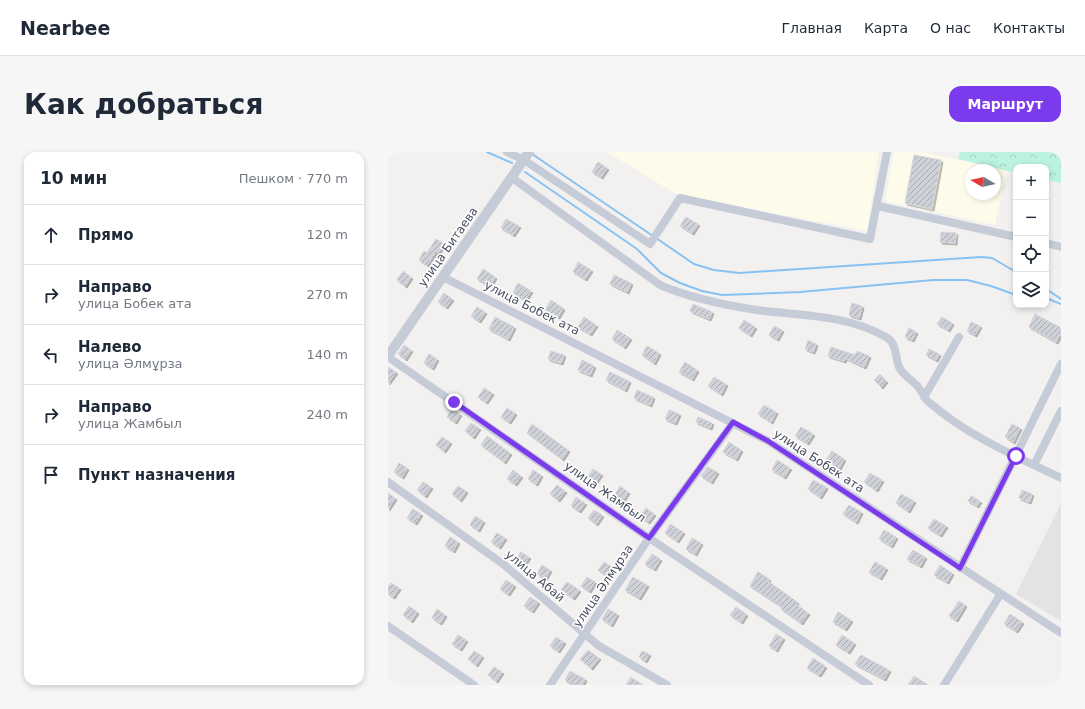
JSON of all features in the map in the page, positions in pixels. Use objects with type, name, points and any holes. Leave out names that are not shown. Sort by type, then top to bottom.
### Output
[{"type":"street","points":[[507,152],[526,156],[650,244],[680,198],[870,239],[878,206],[887,152]]},
{"type":"street","name":"улица Битаева","points":[[388,356],[526,156]]},
{"type":"street","points":[[512,177],[660,285],[678,292],[744,307],[843,320],[868,328],[888,338],[894,347],[899,368],[919,388],[928,402],[966,429],[1061,478]]},
{"type":"street","points":[[878,206],[1013,236]]},
{"type":"street","points":[[1049,244],[1061,247]]},
{"type":"street","name":"улица Бобек ата","points":[[443,277],[768,441],[1000,595],[1061,633]]},
{"type":"street","points":[[924,397],[959,337]]},
{"type":"street","name":"улица Жамбыл","points":[[388,356],[649,538],[869,685]]},
{"type":"street","points":[[960,568],[1061,364]]},
{"type":"street","points":[[1034,465],[1061,411]]},
{"type":"street","name":"улица Әлмұрза","points":[[550,685],[649,538],[733,422]]},
{"type":"street","name":"улица Абай","points":[[388,482],[503,564],[599,646],[667,685]]},
{"type":"street","points":[[944,685],[1000,595]]},
{"type":"street","points":[[388,626],[474,685]]},
{"type":"shaded area","points":[[607,152],[879,152],[867,231],[676,194]]},
{"type":"shaded area","points":[[894,152],[922,152],[979,164],[965,164],[965,200],[1000,200],[995,225],[885,201]]},
{"type":"shaded area","points":[[1001,169],[1007,170],[1001,198]]},
{"type":"shaded area","points":[[1061,503],[1061,621],[1016,594]]},
{"type":"green space","points":[[960,152],[1061,152],[1061,183],[1049,181],[1049,164],[1013,164],[1013,172],[1001,169],[1001,164],[979,164],[958,159]]},
{"type":"building","points":[[914,155],[941,160],[932,209],[905,203]]},
{"type":"building","points":[[598,162],[607,168],[601,177],[592,172]]},
{"type":"building","points":[[686,217],[698,224],[692,233],[680,226]]},
{"type":"building","points":[[506,219],[519,226],[513,235],[501,228]]},
{"type":"building","points":[[941,232],[956,233],[955,243],[940,242]]},
{"type":"building","points":[[436,239],[444,244],[438,253],[436,251],[427,265],[419,260],[424,251],[427,253]]},
{"type":"building","points":[[578,262],[591,270],[585,279],[573,272]]},
{"type":"building","points":[[483,269],[495,277],[490,286],[477,279]]},
{"type":"building","points":[[403,271],[411,277],[405,286],[397,280]]},
{"type":"building","points":[[614,275],[631,283],[627,292],[610,284]]},
{"type":"building","points":[[518,283],[531,291],[525,300],[513,293]]},
{"type":"building","points":[[444,293],[452,299],[446,307],[438,302]]},
{"type":"building","points":[[551,300],[563,308],[558,317],[545,310]]},
{"type":"building","points":[[852,303],[862,306],[859,318],[849,315]]},
{"type":"building","points":[[693,304],[712,312],[709,319],[690,311]]},
{"type":"building","points":[[477,307],[485,312],[479,321],[471,316]]},
{"type":"building","points":[[1035,314],[1061,328],[1061,333],[1056,342],[1029,327]]},
{"type":"building","points":[[495,317],[514,327],[508,339],[489,329]]},
{"type":"building","points":[[584,317],[596,325],[590,334],[578,327]]},
{"type":"building","points":[[942,317],[952,323],[948,330],[937,324]]},
{"type":"building","points":[[744,320],[755,327],[750,335],[739,328]]},
{"type":"building","points":[[971,322],[980,326],[975,335],[967,331]]},
{"type":"building","points":[[774,326],[782,330],[777,339],[769,335]]},
{"type":"building","points":[[909,328],[916,332],[912,340],[905,337]]},
{"type":"building","points":[[617,330],[630,338],[624,347],[612,339]]},
{"type":"building","points":[[808,340],[816,344],[813,352],[805,349]]},
{"type":"building","points":[[404,345],[411,350],[405,359],[398,354]]},
{"type":"building","points":[[647,346],[659,353],[654,363],[642,355]]},
{"type":"building","points":[[831,347],[855,355],[857,351],[869,356],[864,367],[845,358],[844,361],[828,356]]},
{"type":"building","points":[[929,349],[939,354],[936,360],[926,355]]},
{"type":"building","points":[[551,351],[564,355],[561,363],[548,359]]},
{"type":"building","points":[[429,354],[437,359],[432,368],[424,363]]},
{"type":"building","points":[[582,360],[594,366],[590,375],[578,370]]},
{"type":"building","points":[[685,362],[697,370],[692,379],[679,372]]},
{"type":"building","points":[[388,367],[396,372],[388,383]]},
{"type":"building","points":[[610,372],[629,381],[625,390],[606,380]]},
{"type":"building","points":[[880,374],[886,381],[881,387],[874,380]]},
{"type":"building","points":[[714,377],[726,384],[721,394],[708,386]]},
{"type":"building","points":[[484,388],[492,393],[486,402],[478,397]]},
{"type":"building","points":[[637,390],[653,397],[650,405],[634,398]]},
{"type":"building","points":[[764,405],[776,412],[771,422],[758,414]]},
{"type":"building","points":[[452,408],[460,414],[455,422],[447,417]]},
{"type":"building","points":[[507,408],[515,413],[509,422],[501,417]]},
{"type":"building","points":[[669,410],[679,414],[675,423],[665,419]]},
{"type":"building","points":[[698,417],[712,423],[710,428],[696,422]]},
{"type":"building","points":[[471,423],[479,428],[473,437],[465,431]]},
{"type":"building","points":[[532,424],[568,450],[562,459],[527,433]]},
{"type":"building","points":[[1012,424],[1020,428],[1013,442],[1005,437]]},
{"type":"building","points":[[801,427],[813,434],[807,443],[795,436]]},
{"type":"building","points":[[487,436],[510,453],[504,462],[481,445]]},
{"type":"building","points":[[442,437],[450,442],[444,451],[436,445]]},
{"type":"building","points":[[729,442],[741,450],[736,459],[723,452]]},
{"type":"building","points":[[832,451],[844,459],[839,468],[826,460]]},
{"type":"building","points":[[777,460],[790,468],[784,477],[772,470]]},
{"type":"building","points":[[399,463],[407,468],[402,477],[394,472]]},
{"type":"building","points":[[708,467],[717,472],[711,482],[701,476]]},
{"type":"building","points":[[593,469],[601,474],[595,483],[587,478]]},
{"type":"building","points":[[513,470],[521,476],[515,484],[507,479]]},
{"type":"building","points":[[533,470],[541,475],[536,484],[528,479]]},
{"type":"building","points":[[870,473],[882,480],[876,490],[864,482]]},
{"type":"building","points":[[813,480],[826,487],[820,497],[808,489]]},
{"type":"building","points":[[423,482],[431,487],[425,496],[417,490]]},
{"type":"building","points":[[557,485],[565,491],[558,500],[550,494]]},
{"type":"building","points":[[458,486],[466,491],[460,500],[452,494]]},
{"type":"building","points":[[620,486],[628,492],[623,500],[615,495]]},
{"type":"building","points":[[1022,490],[1032,494],[1029,502],[1019,498]]},
{"type":"building","points":[[388,493],[395,498],[388,509]]},
{"type":"building","points":[[901,494],[914,501],[908,511],[896,503]]},
{"type":"building","points":[[971,496],[980,501],[977,506],[968,501]]},
{"type":"building","points":[[576,497],[585,503],[579,511],[571,506]]},
{"type":"building","points":[[849,505],[861,512],[856,522],[843,514]]},
{"type":"building","points":[[646,508],[654,514],[648,522],[640,517]]},
{"type":"building","points":[[413,509],[421,514],[415,523],[407,518]]},
{"type":"building","points":[[594,510],[602,515],[596,524],[588,518]]},
{"type":"building","points":[[475,516],[483,521],[478,530],[470,525]]},
{"type":"building","points":[[934,519],[946,526],[940,535],[928,528]]},
{"type":"building","points":[[670,524],[683,532],[677,541],[665,533]]},
{"type":"building","points":[[884,530],[896,537],[891,546],[879,539]]},
{"type":"building","points":[[497,533],[505,538],[499,547],[491,542]]},
{"type":"building","points":[[450,537],[458,542],[453,551],[445,546]]},
{"type":"building","points":[[692,538],[701,543],[695,554],[686,549]]},
{"type":"building","points":[[913,550],[925,557],[920,566],[907,559]]},
{"type":"building","points":[[521,552],[529,557],[523,566],[515,561]]},
{"type":"building","points":[[652,554],[660,559],[654,569],[645,564]]},
{"type":"building","points":[[604,562],[612,567],[606,576],[598,570]]},
{"type":"building","points":[[875,562],[886,568],[880,578],[869,572]]},
{"type":"building","points":[[542,565],[550,570],[545,579],[537,574]]},
{"type":"building","points":[[940,565],[952,573],[947,582],[934,575]]},
{"type":"building","points":[[758,572],[769,579],[768,581],[797,602],[796,604],[808,613],[801,623],[781,609],[782,607],[750,586]]},
{"type":"building","points":[[587,577],[595,582],[589,591],[581,586]]},
{"type":"building","points":[[633,577],[647,585],[639,598],[625,590]]},
{"type":"building","points":[[506,580],[514,585],[508,594],[500,589]]},
{"type":"building","points":[[567,582],[579,590],[573,598],[561,590]]},
{"type":"building","points":[[391,583],[399,588],[393,597],[388,594],[388,587]]},
{"type":"building","points":[[530,597],[538,602],[532,611],[524,606]]},
{"type":"building","points":[[959,601],[965,605],[956,620],[949,616]]},
{"type":"building","points":[[409,606],[417,612],[411,621],[403,615]]},
{"type":"building","points":[[736,607],[746,614],[741,622],[730,615]]},
{"type":"building","points":[[437,609],[445,615],[440,623],[432,618]]},
{"type":"building","points":[[608,609],[617,614],[611,625],[602,619]]},
{"type":"building","points":[[838,612],[851,620],[845,629],[833,622]]},
{"type":"building","points":[[1010,614],[1022,622],[1016,631],[1004,624]]},
{"type":"building","points":[[776,634],[783,638],[776,650],[769,646]]},
{"type":"building","points":[[458,635],[466,640],[460,649],[452,644]]},
{"type":"building","points":[[842,635],[854,643],[848,652],[836,645]]},
{"type":"building","points":[[556,637],[564,642],[558,651],[550,646]]},
{"type":"building","points":[[588,650],[599,658],[591,668],[580,659]]},
{"type":"building","points":[[474,651],[482,656],[476,665],[468,659]]},
{"type":"building","points":[[642,651],[649,654],[645,661],[639,657]]},
{"type":"building","points":[[861,655],[889,670],[884,679],[855,664]]},
{"type":"building","points":[[813,658],[825,666],[819,675],[807,668]]},
{"type":"building","points":[[494,667],[502,672],[496,681],[488,675]]},
{"type":"building","points":[[570,671],[585,679],[582,685],[574,685],[565,680]]},
{"type":"building","points":[[914,676],[928,685],[908,685]]},
{"type":"building","points":[[631,677],[643,685],[626,685]]},
{"type":"waterway","points":[[487,152],[512,163]]},
{"type":"waterway","points":[[532,154],[653,236]]},
{"type":"waterway","points":[[525,172],[637,249],[661,273],[680,283],[702,291],[722,295],[800,292],[933,280],[967,280],[991,286],[1013,294]]},
{"type":"waterway","points":[[656,238],[694,264],[714,270],[739,273],[981,257],[992,258],[1013,270]]},
{"type":"waterway","points":[[1049,291],[1061,299]]},
{"type":"waterway","points":[[1049,299],[1061,304]]},
{"type":"route","points":[[454,402],[649,538],[733,422],[768,441],[960,568],[1016,456]]}]
